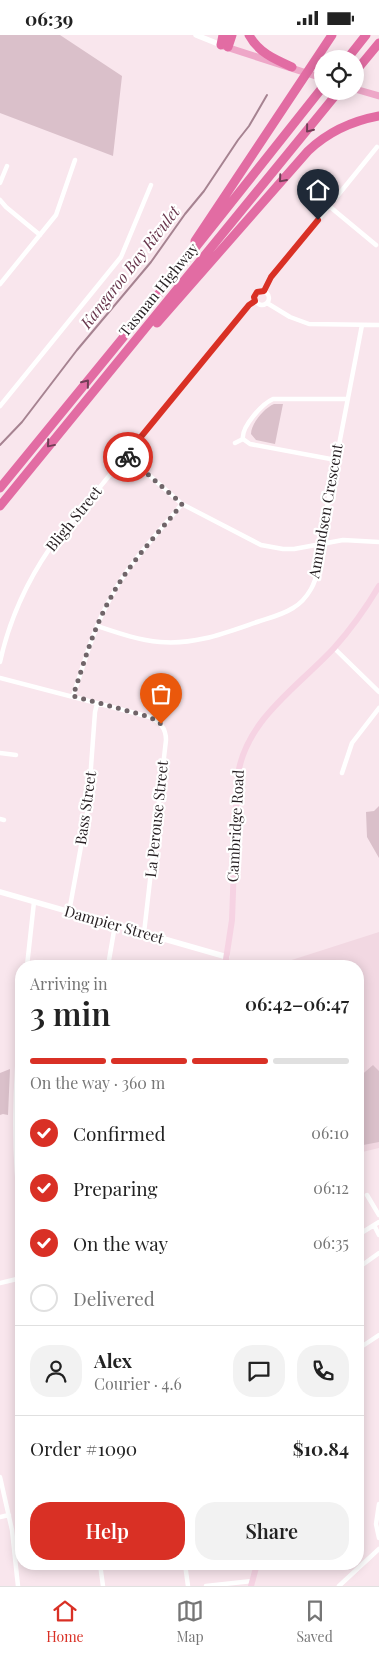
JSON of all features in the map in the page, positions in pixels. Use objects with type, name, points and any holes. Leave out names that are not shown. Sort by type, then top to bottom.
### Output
[{"type":"highway","points":[[223,35],[224,46]]},
{"type":"highway","points":[[224,46],[232,35]]},
{"type":"highway","points":[[248,35],[265,53],[292,67]]},
{"type":"highway","points":[[153,301],[332,35]]},
{"type":"highway","points":[[354,50],[366,35]]},
{"type":"highway","points":[[364,61],[379,43]]},
{"type":"highway","name":"Tasman Highway","points":[[0,488],[153,301],[314,98]]},
{"type":"highway","name":"Tasman Highway","points":[[0,506],[333,100]]},
{"type":"highway","points":[[63,429],[308,151],[321,140],[343,127],[379,116]]},
{"type":"main road","points":[[224,46],[314,75]]},
{"type":"main road","points":[[364,92],[379,98]]},
{"type":"main road","name":"Cambridge Road","points":[[226,960],[232,920],[237,781],[241,758],[257,726],[334,648],[354,623],[379,586]]},
{"type":"main road","points":[[252,1583],[255,1570]]},
{"type":"street","points":[[196,35],[224,46]]},
{"type":"street","points":[[264,291],[271,277],[377,147]]},
{"type":"street","points":[[0,284],[56,215],[75,160]]},
{"type":"street","points":[[0,183],[7,166]]},
{"type":"street","points":[[0,406],[121,257],[151,185]]},
{"type":"street","points":[[0,200],[40,235]]},
{"type":"street","points":[[329,206],[376,245]]},
{"type":"street","points":[[264,291],[257,292],[254,297],[255,301],[261,305],[268,303],[290,317],[309,324],[379,325]]},
{"type":"street","points":[[264,291],[269,297],[268,303]]},
{"type":"street","name":"Bligh Street","points":[[0,662],[1,652],[17,608],[31,577],[50,548],[249,305],[255,301]]},
{"type":"street","name":"Amundsen Crescent","points":[[97,626],[143,639],[180,642],[217,636],[294,608],[311,589],[318,570],[320,544],[362,325]]},
{"type":"street","points":[[336,460],[250,444],[243,439],[242,434],[264,404],[270,400],[348,399]]},
{"type":"street","points":[[235,443],[243,439]]},
{"type":"street","points":[[126,455],[182,504],[253,541],[267,546],[294,549],[343,540],[379,542]]},
{"type":"street","points":[[73,696],[97,626],[119,583],[182,504]]},
{"type":"street","points":[[334,648],[379,691]]},
{"type":"street","name":"La Perouse Street","points":[[0,678],[73,696],[153,719],[161,724],[166,735],[144,933]]},
{"type":"street","name":"Bass Street","points":[[69,912],[88,808],[97,703]]},
{"type":"street","points":[[342,773],[350,747],[379,708]]},
{"type":"street","points":[[0,753],[16,755]]},
{"type":"street","name":"Dampier Street","points":[[0,892],[227,957]]},
{"type":"street","points":[[27,960],[34,902]]},
{"type":"street","points":[[109,960],[115,925]]},
{"type":"street","points":[[367,1195],[379,1215]]},
{"type":"street","points":[[364,1231],[377,1223],[379,1235]]},
{"type":"street","points":[[364,1264],[379,1253]]},
{"type":"street","points":[[0,1283],[15,1279]]},
{"type":"street","points":[[364,1345],[379,1335]]},
{"type":"street","points":[[0,1477],[9,1515],[15,1562]]},
{"type":"street","points":[[379,1504],[376,1523],[379,1538]]},
{"type":"street","points":[[0,1517],[9,1515]]},
{"type":"street","points":[[364,1563],[379,1549]]},
{"type":"street","points":[[16,1570],[18,1586]]},
{"type":"street","points":[[101,1570],[103,1586]]},
{"type":"street","points":[[186,1570],[188,1586]]},
{"type":"street","points":[[339,1586],[356,1570]]},
{"type":"street","points":[[206,1586],[244,1581],[252,1583]]},
{"type":"shaded area","points":[[0,35],[60,35],[122,76],[113,156],[0,113]]},
{"type":"shaded area","points":[[274,404],[283,404],[275,444],[256,440],[251,434],[253,426],[262,413]]},
{"type":"shaded area","points":[[379,806],[379,858],[367,837],[366,812],[374,811]]},
{"type":"shaded area","points":[[379,932],[379,1148],[364,1152],[364,960],[292,960]]},
{"type":"shaded area","points":[[373,1065],[379,1071],[379,1142],[364,1145],[364,1073]]},
{"type":"shaded area","points":[[10,1069],[8,1115],[0,1115],[0,1073]]},
{"type":"waterway","name":"Kangaroo Bay Rivulet","points":[[0,445],[22,422],[77,350],[151,262],[204,191],[249,126],[267,95]]},
{"type":"way so far","points":[[128,457],[182,504],[130,567],[109,600],[97,626],[73,696],[150,717],[161,724]]},
{"type":"route","points":[[128,457],[126,455],[249,305],[255,301],[254,297],[257,292],[264,291],[271,277],[318,220]]}]
